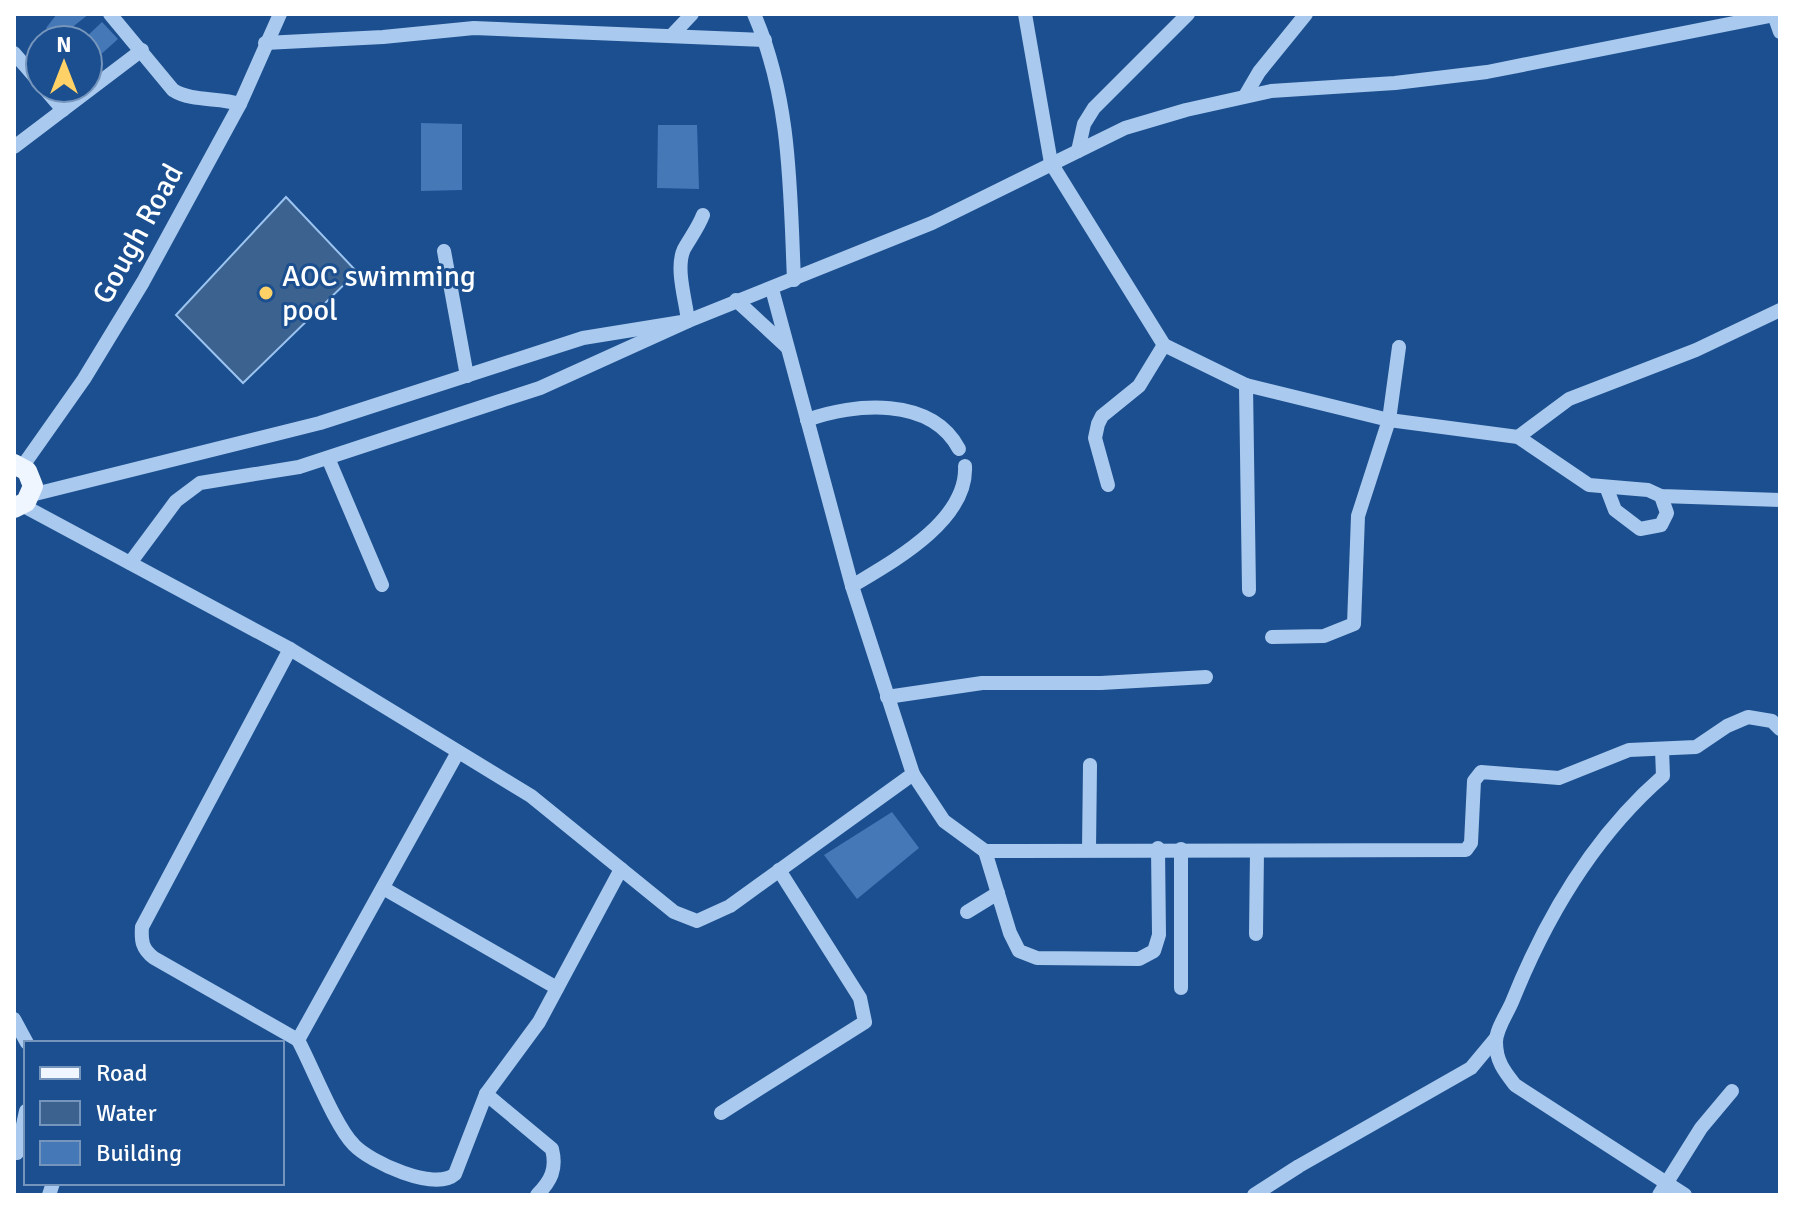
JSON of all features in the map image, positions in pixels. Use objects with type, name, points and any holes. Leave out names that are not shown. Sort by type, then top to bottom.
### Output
[{"type":"main road","points":[[18,466],[32,479],[22,502]]},
{"type":"street","points":[[110,14],[173,90],[181,95],[218,97],[240,104]]},
{"type":"street","name":"Gough Road","points":[[18,466],[114,331],[240,104],[280,14]]},
{"type":"street","points":[[673,34],[692,14]]},
{"type":"street","points":[[754,14],[779,83],[784,117],[794,280]]},
{"type":"street","points":[[1025,14],[1051,163],[1164,345],[1246,385],[1389,420],[1518,437],[1589,485],[1607,489],[1648,490],[1661,496],[1780,500]]},
{"type":"street","points":[[1078,151],[1084,124],[1094,108],[1188,14]]},
{"type":"street","points":[[1245,96],[1259,72],[1306,14]]},
{"type":"street","points":[[130,563],[187,490],[200,483],[260,476],[328,458],[540,388],[736,300],[772,289],[932,223],[1125,128],[1245,96],[1487,72],[1776,14],[1780,32]]},
{"type":"street","points":[[265,43],[383,37],[474,28],[765,40]]},
{"type":"street","points":[[14,147],[142,50]]},
{"type":"street","points":[[58,104],[63,110]]},
{"type":"street","points":[[688,321],[682,263],[684,250],[703,215]]},
{"type":"street","points":[[444,251],[467,376]]},
{"type":"street","points":[[772,289],[852,586],[913,774],[944,821],[985,851],[1014,945],[1028,956],[1139,959],[1154,951],[1159,935],[1158,848]]},
{"type":"street","points":[[736,300],[788,348]]},
{"type":"street","points":[[1518,437],[1569,399],[1696,350],[1780,310]]},
{"type":"street","points":[[22,502],[320,423],[583,338],[688,321]]},
{"type":"street","points":[[1108,485],[1095,438],[1098,424],[1102,416],[1139,386],[1164,345]]},
{"type":"street","points":[[1272,637],[1324,636],[1354,624],[1358,516],[1389,420],[1399,347]]},
{"type":"street","points":[[1246,385],[1249,590]]},
{"type":"street","points":[[807,420],[860,407],[897,410],[940,429],[959,449]]},
{"type":"street","points":[[328,458],[382,585]]},
{"type":"street","points":[[852,586],[907,553],[925,538],[958,497],[964,485],[965,466]]},
{"type":"street","points":[[1607,489],[1615,510],[1640,529],[1661,525],[1667,513],[1661,496]]},
{"type":"street","points":[[22,502],[290,649],[531,796],[674,912],[697,921],[714,916],[913,774]]},
{"type":"street","points":[[290,649],[142,927],[141,938],[144,951],[154,958],[298,1040],[354,1146],[416,1177],[440,1181],[455,1174],[486,1094],[539,1022],[621,869]]},
{"type":"street","points":[[887,697],[982,683],[1101,683],[1206,677]]},
{"type":"street","points":[[985,851],[1158,848],[1466,850],[1471,843],[1474,781],[1481,772],[1559,778],[1629,750],[1696,747],[1727,726],[1748,717],[1760,716],[1780,729]]},
{"type":"street","points":[[1254,1195],[1471,1068],[1496,1038],[1536,942],[1553,913],[1596,848],[1632,802],[1663,776],[1662,749]]},
{"type":"street","points":[[298,1040],[458,752]]},
{"type":"street","points":[[1089,850],[1090,765]]},
{"type":"street","points":[[1181,849],[1181,988]]},
{"type":"street","points":[[1256,934],[1257,851]]},
{"type":"street","points":[[721,1113],[865,1022],[860,998],[779,870]]},
{"type":"street","points":[[383,888],[557,988]]},
{"type":"street","points":[[967,912],[998,893]]},
{"type":"street","points":[[14,1019],[26,1041]]},
{"type":"street","points":[[1496,1038],[1499,1064],[1515,1085],[1663,1189],[1685,1195]]},
{"type":"street","points":[[1663,1189],[1701,1128],[1732,1091]]},
{"type":"street","points":[[486,1094],[552,1149],[555,1162],[552,1174],[537,1195]]},
{"type":"street","points":[[19,1153],[24,1123]]},
{"type":"water","name":"AOC swimming pool","points":[[286,197],[357,272],[243,383],[176,315]]},
{"type":"building","points":[[57,14],[89,14],[76,24],[49,24]]},
{"type":"building","points":[[104,24],[118,39],[104,52]]},
{"type":"building","points":[[421,123],[462,124],[462,190],[421,191]]},
{"type":"building","points":[[658,125],[697,125],[699,189],[657,188]]},
{"type":"building","points":[[892,812],[919,848],[857,899],[824,855]]},
{"type":"place","name":"AOC swimming pool","points":[[266,293]]}]
